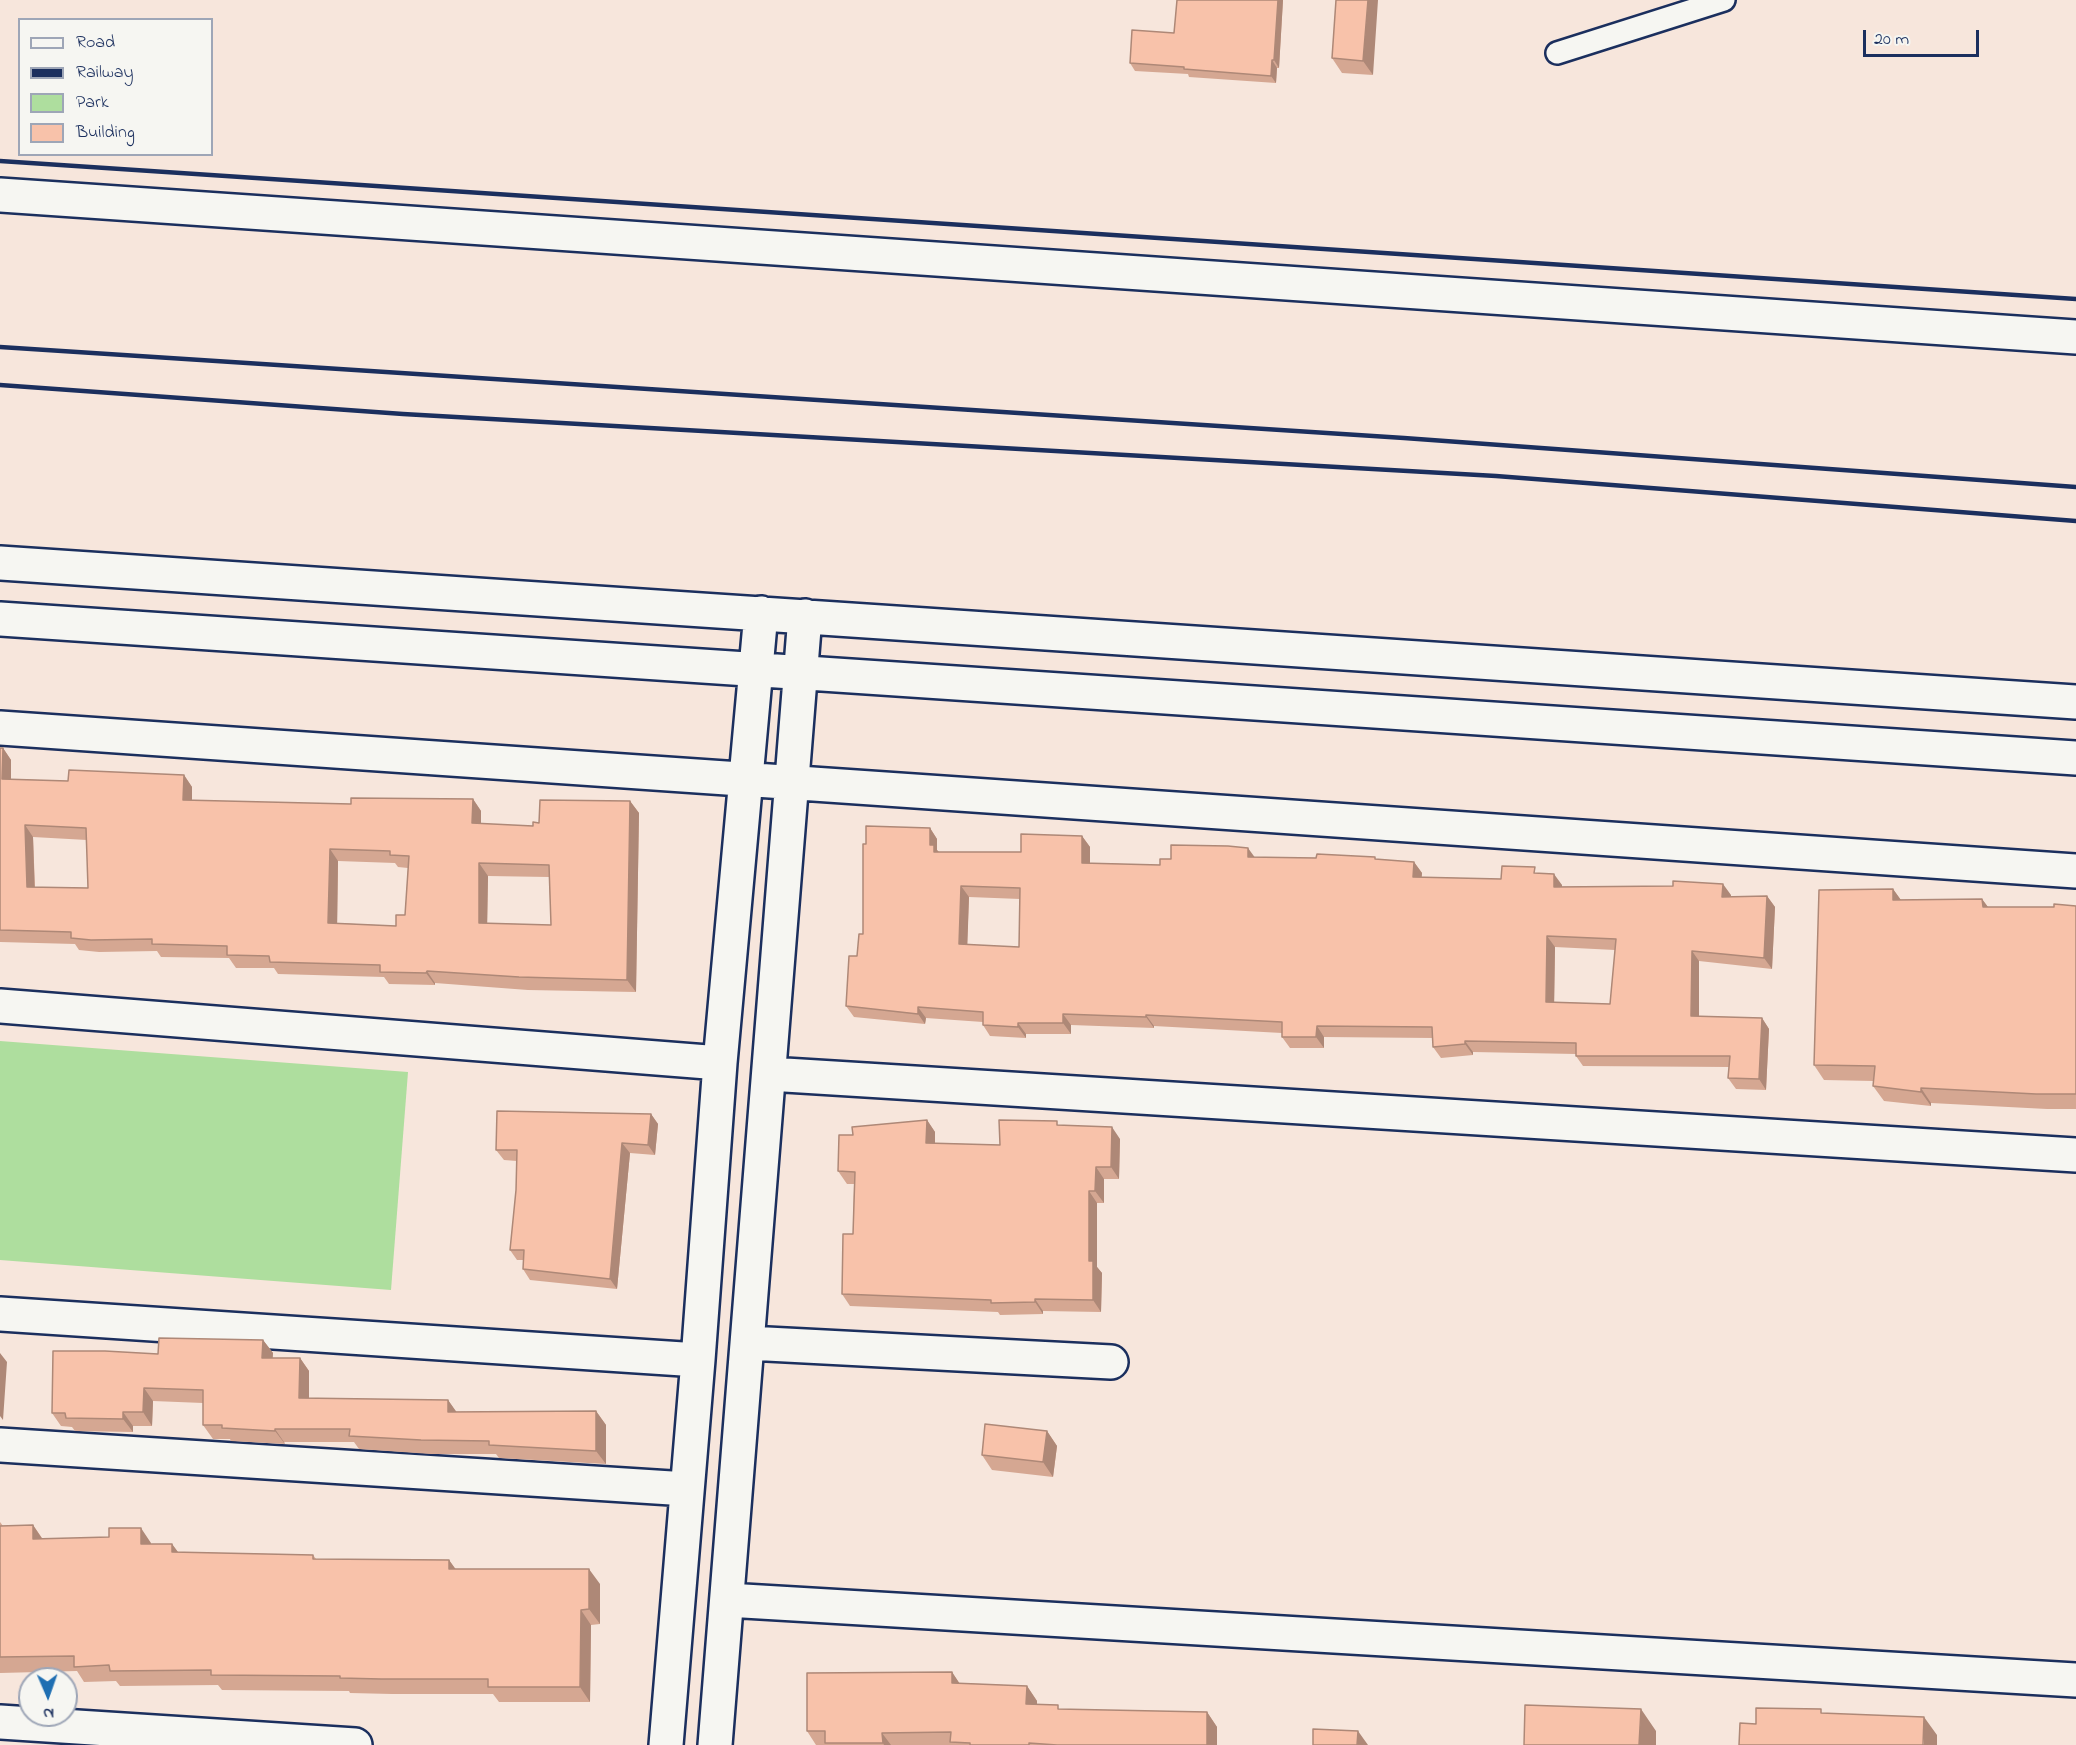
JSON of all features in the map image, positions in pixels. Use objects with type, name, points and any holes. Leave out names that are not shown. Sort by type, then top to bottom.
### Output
[{"type":"street","points":[[0,195],[2076,337]]},
{"type":"street","points":[[0,562],[2076,702]]},
{"type":"street","points":[[666,1745],[720,1063],[761,613]]},
{"type":"street","points":[[715,1745],[805,616]]},
{"type":"street","points":[[0,619],[2076,758]]},
{"type":"street","points":[[0,728],[2076,871]]},
{"type":"street","points":[[0,1006],[720,1063]]},
{"type":"street","points":[[769,1074],[2076,1155]]},
{"type":"street","points":[[0,1314],[698,1360]]},
{"type":"street","points":[[748,1343],[1111,1362]]},
{"type":"street","points":[[0,1445],[687,1489]]},
{"type":"street","points":[[727,1600],[2076,1680]]},
{"type":"street","points":[[0,1722],[356,1745]]},
{"type":"lane","points":[[1557,53],[1724,0]]},
{"type":"green space","points":[[0,1041],[408,1072],[391,1290],[0,1260]]},
{"type":"building","points":[[1177,0],[1278,0],[1271,76],[1130,63],[1132,30],[1174,33]]},
{"type":"building","points":[[1336,0],[1368,0],[1363,61],[1332,58]]},
{"type":"building","points":[[0,748],[3,748],[2,779],[68,781],[69,770],[184,775],[183,800],[351,804],[351,798],[473,799],[472,823],[533,826],[533,822],[539,823],[540,800],[630,801],[627,980],[519,977],[427,971],[426,973],[380,972],[380,965],[270,962],[269,956],[227,955],[227,946],[152,944],[152,939],[91,940],[71,938],[71,932],[0,930]],"holes":[[[25,825],[86,828],[88,888],[27,887]],[[330,849],[390,851],[390,855],[409,856],[405,915],[396,915],[396,926],[328,923]],[[479,863],[549,865],[551,925],[479,923]]]},
{"type":"building","points":[[866,826],[930,828],[930,845],[934,845],[934,852],[1021,852],[1021,834],[1082,836],[1082,863],[1160,865],[1160,859],[1171,859],[1171,845],[1228,846],[1248,848],[1248,857],[1316,858],[1317,854],[1414,862],[1413,877],[1501,879],[1502,866],[1535,867],[1534,873],[1554,874],[1554,887],[1673,886],[1673,881],[1723,884],[1722,897],[1767,896],[1764,958],[1692,951],[1691,1016],[1762,1018],[1759,1079],[1728,1078],[1730,1056],[1576,1056],[1576,1043],[1465,1041],[1465,1044],[1433,1047],[1432,1027],[1317,1026],[1316,1037],[1282,1037],[1282,1022],[1146,1015],[1146,1017],[1063,1014],[1063,1023],[1018,1023],[1018,1027],[983,1025],[983,1012],[918,1007],[918,1014],[846,1006],[849,956],[857,956],[859,934],[863,934],[863,844],[866,844]],"holes":[[[961,886],[1020,888],[1019,947],[959,944]],[[1547,936],[1616,939],[1610,1004],[1546,1002]]]},
{"type":"building","points":[[1893,889],[1893,900],[1982,899],[1983,907],[2054,907],[2054,904],[2076,906],[2076,1094],[1921,1088],[1921,1092],[1873,1086],[1875,1066],[1814,1065],[1819,890]]},
{"type":"building","points":[[497,1111],[651,1114],[648,1145],[622,1143],[610,1279],[523,1269],[524,1250],[510,1250],[517,1150],[496,1150]]},
{"type":"building","points":[[927,1120],[926,1143],[1000,1145],[999,1120],[1057,1121],[1057,1125],[1112,1127],[1111,1167],[1096,1167],[1095,1191],[1089,1191],[1089,1261],[1093,1261],[1093,1300],[1035,1299],[1035,1302],[991,1303],[991,1300],[842,1294],[843,1234],[853,1234],[855,1172],[838,1171],[839,1135],[853,1135],[852,1127]]},
{"type":"building","points":[[159,1338],[263,1340],[262,1358],[300,1358],[299,1398],[448,1400],[448,1412],[596,1411],[596,1451],[489,1445],[489,1441],[349,1436],[350,1429],[275,1429],[275,1431],[222,1428],[222,1425],[203,1425],[203,1390],[144,1388],[143,1412],[123,1412],[123,1419],[66,1418],[65,1413],[52,1413],[53,1351],[158,1354]]},
{"type":"building","points":[[985,1424],[1047,1431],[1043,1462],[982,1455]]},
{"type":"building","points":[[33,1525],[33,1539],[109,1537],[109,1528],[141,1528],[141,1544],[172,1544],[172,1552],[313,1555],[313,1559],[449,1560],[449,1569],[589,1569],[589,1609],[581,1610],[580,1687],[488,1687],[488,1679],[211,1675],[211,1670],[110,1671],[109,1665],[74,1667],[74,1656],[0,1657],[0,1526]]},
{"type":"building","points":[[952,1672],[952,1683],[1027,1686],[1026,1704],[1058,1705],[1058,1709],[1207,1712],[1207,1745],[1029,1743],[1029,1745],[970,1745],[970,1743],[950,1742],[951,1732],[882,1733],[883,1743],[825,1743],[825,1731],[807,1731],[807,1673]]},
{"type":"building","points":[[1525,1705],[1641,1709],[1639,1745],[1524,1745]]},
{"type":"building","points":[[1756,1708],[1821,1709],[1821,1713],[1924,1717],[1923,1745],[1739,1745],[1740,1723],[1756,1724]]},
{"type":"building","points":[[1313,1729],[1358,1731],[1357,1745],[1313,1745]]},
{"type":"railway","points":[[0,161],[2076,299]]},
{"type":"railway","points":[[0,347],[1404,438],[2076,487]]},
{"type":"railway","points":[[0,385],[403,414],[1496,476],[2076,521]]}]
